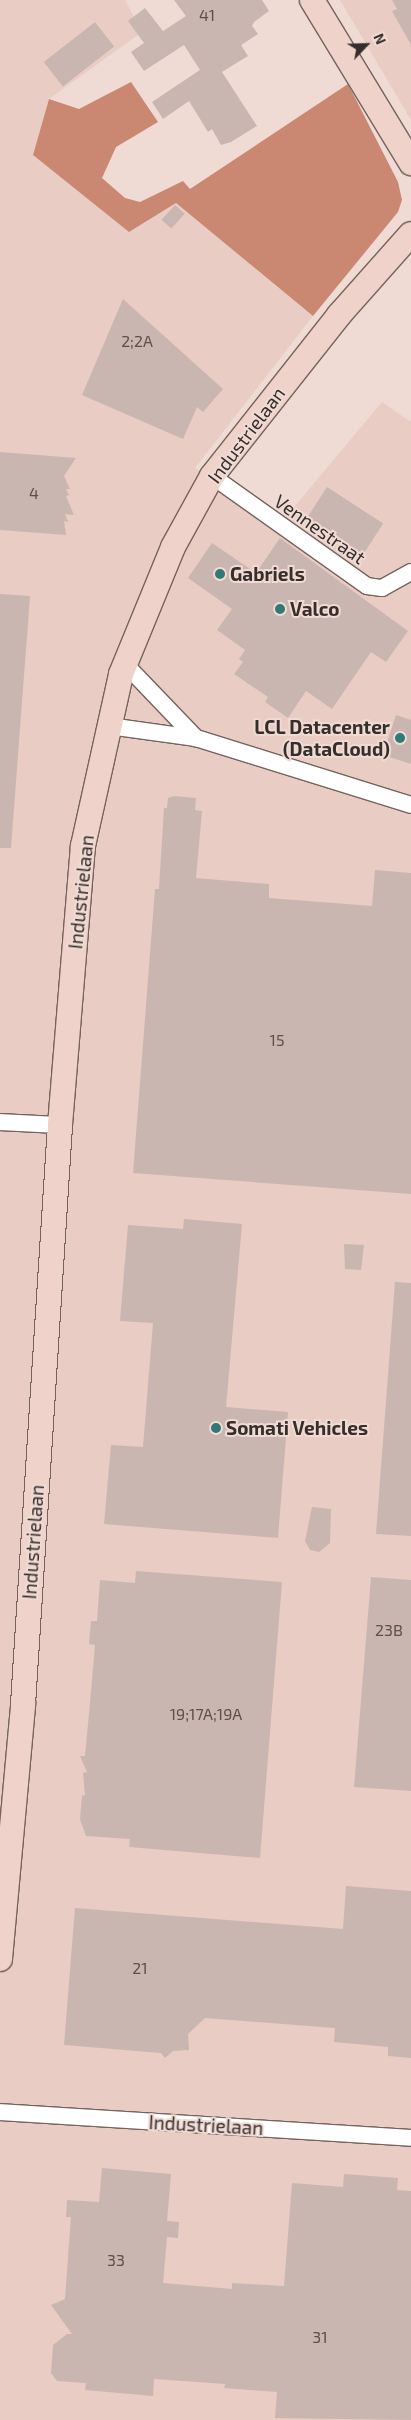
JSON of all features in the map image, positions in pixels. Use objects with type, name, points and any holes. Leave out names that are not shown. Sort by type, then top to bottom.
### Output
[{"type":"street","points":[[312,0],[411,164]]},
{"type":"street","name":"Industrielaan","points":[[0,1959],[22,1704],[60,1125],[83,846],[110,726],[125,664],[173,547],[212,476],[339,316],[411,234]]},
{"type":"street","name":"Vennestraat","points":[[212,476],[366,586],[382,588],[411,572]]},
{"type":"street","points":[[125,664],[196,738]]},
{"type":"street","points":[[110,726],[196,738],[411,805]]},
{"type":"street","points":[[0,1122],[60,1125]]},
{"type":"street","name":"Industrielaan","points":[[0,2112],[411,2138]]},
{"type":"shaded area","points":[[0,0],[125,0],[142,32],[49,99],[33,155],[129,232],[176,203],[313,316],[195,468],[279,525],[382,402],[411,422],[411,2420],[0,2420]]},
{"type":"shaded area","points":[[340,0],[411,0],[411,120]]},
{"type":"shaded area","points":[[131,82],[158,122],[116,147],[102,178],[125,198],[140,202],[183,181],[190,189],[348,84],[398,182],[402,200],[398,212],[313,316],[176,203],[129,232],[33,155],[49,99],[79,109]]},
{"type":"building","points":[[174,0],[262,0],[269,11],[254,22],[252,26],[258,34],[241,45],[248,56],[222,72],[257,126],[231,142],[221,145],[212,129],[208,132],[189,101],[163,119],[152,102],[200,70],[184,45],[144,71],[131,52],[144,43],[128,21],[145,8],[163,31],[186,16]]},
{"type":"building","points":[[392,0],[411,0],[411,45],[392,11],[397,9]]},
{"type":"building","points":[[95,22],[114,46],[63,86],[44,62]]},
{"type":"building","points":[[175,205],[185,214],[171,229],[162,220]]},
{"type":"building","points":[[123,299],[223,389],[203,412],[197,407],[183,439],[82,395]]},
{"type":"building","points":[[0,452],[76,458],[64,476],[70,489],[66,489],[69,495],[66,496],[74,515],[65,514],[68,522],[64,521],[66,535],[0,530]]},
{"type":"building","points":[[327,487],[383,523],[362,556],[306,520]]},
{"type":"building","points":[[280,538],[408,631],[386,662],[371,652],[332,709],[306,691],[288,718],[265,702],[268,697],[234,674],[243,662],[239,659],[245,650],[217,630],[232,609],[188,578],[212,543],[256,573]]},
{"type":"building","points":[[0,594],[30,596],[11,848],[0,848]]},
{"type":"building","name":"LCL Datacenter (DataCloud)","points":[[396,715],[411,720],[411,764],[383,755]]},
{"type":"building","points":[[174,796],[196,798],[195,810],[202,811],[196,878],[269,884],[269,898],[372,906],[375,870],[411,873],[411,1194],[133,1173],[155,889],[159,889],[164,808],[167,808],[168,798]]},
{"type":"building","name":"Somati Vehicles","points":[[184,1219],[242,1224],[226,1407],[288,1412],[278,1538],[104,1524],[111,1445],[143,1447],[153,1323],[120,1321],[128,1225],[183,1229]]},
{"type":"building","points":[[344,1244],[364,1245],[361,1270],[345,1269]]},
{"type":"building","points":[[395,1282],[411,1283],[411,1536],[376,1534]]},
{"type":"building","points":[[312,1507],[331,1509],[330,1543],[319,1552],[310,1550],[305,1541]]},
{"type":"building","points":[[136,1571],[282,1582],[260,1858],[129,1847],[130,1839],[86,1836],[80,1819],[82,1796],[85,1795],[83,1773],[87,1772],[80,1756],[85,1756],[95,1645],[89,1644],[91,1621],[97,1621],[100,1580],[135,1583]]},
{"type":"building","points":[[371,1577],[411,1580],[411,1791],[354,1787]]},
{"type":"building","points":[[346,1886],[411,1891],[411,2058],[388,2056],[388,2047],[334,2042],[335,2028],[205,2018],[188,2034],[189,2050],[173,2051],[165,2058],[161,2053],[64,2045],[75,1908],[343,1929]]},
{"type":"building","points":[[102,2168],[171,2174],[167,2221],[179,2222],[178,2238],[167,2237],[163,2283],[232,2289],[232,2283],[284,2286],[292,2183],[343,2187],[344,2174],[398,2178],[397,2190],[411,2191],[411,2420],[275,2418],[277,2392],[224,2388],[225,2384],[154,2379],[153,2396],[85,2390],[86,2383],[57,2381],[51,2373],[53,2345],[67,2334],[72,2334],[51,2305],[65,2299],[71,2217],[66,2217],[67,2200],[99,2202]]},
{"type":"place","name":"Gabriels","points":[[220,574]]},
{"type":"place","name":"Valco","points":[[280,609]]},
{"type":"place","name":"LCL Datacenter (DataCloud)","points":[[400,738]]},
{"type":"place","name":"Somati Vehicles","points":[[216,1428]]}]
